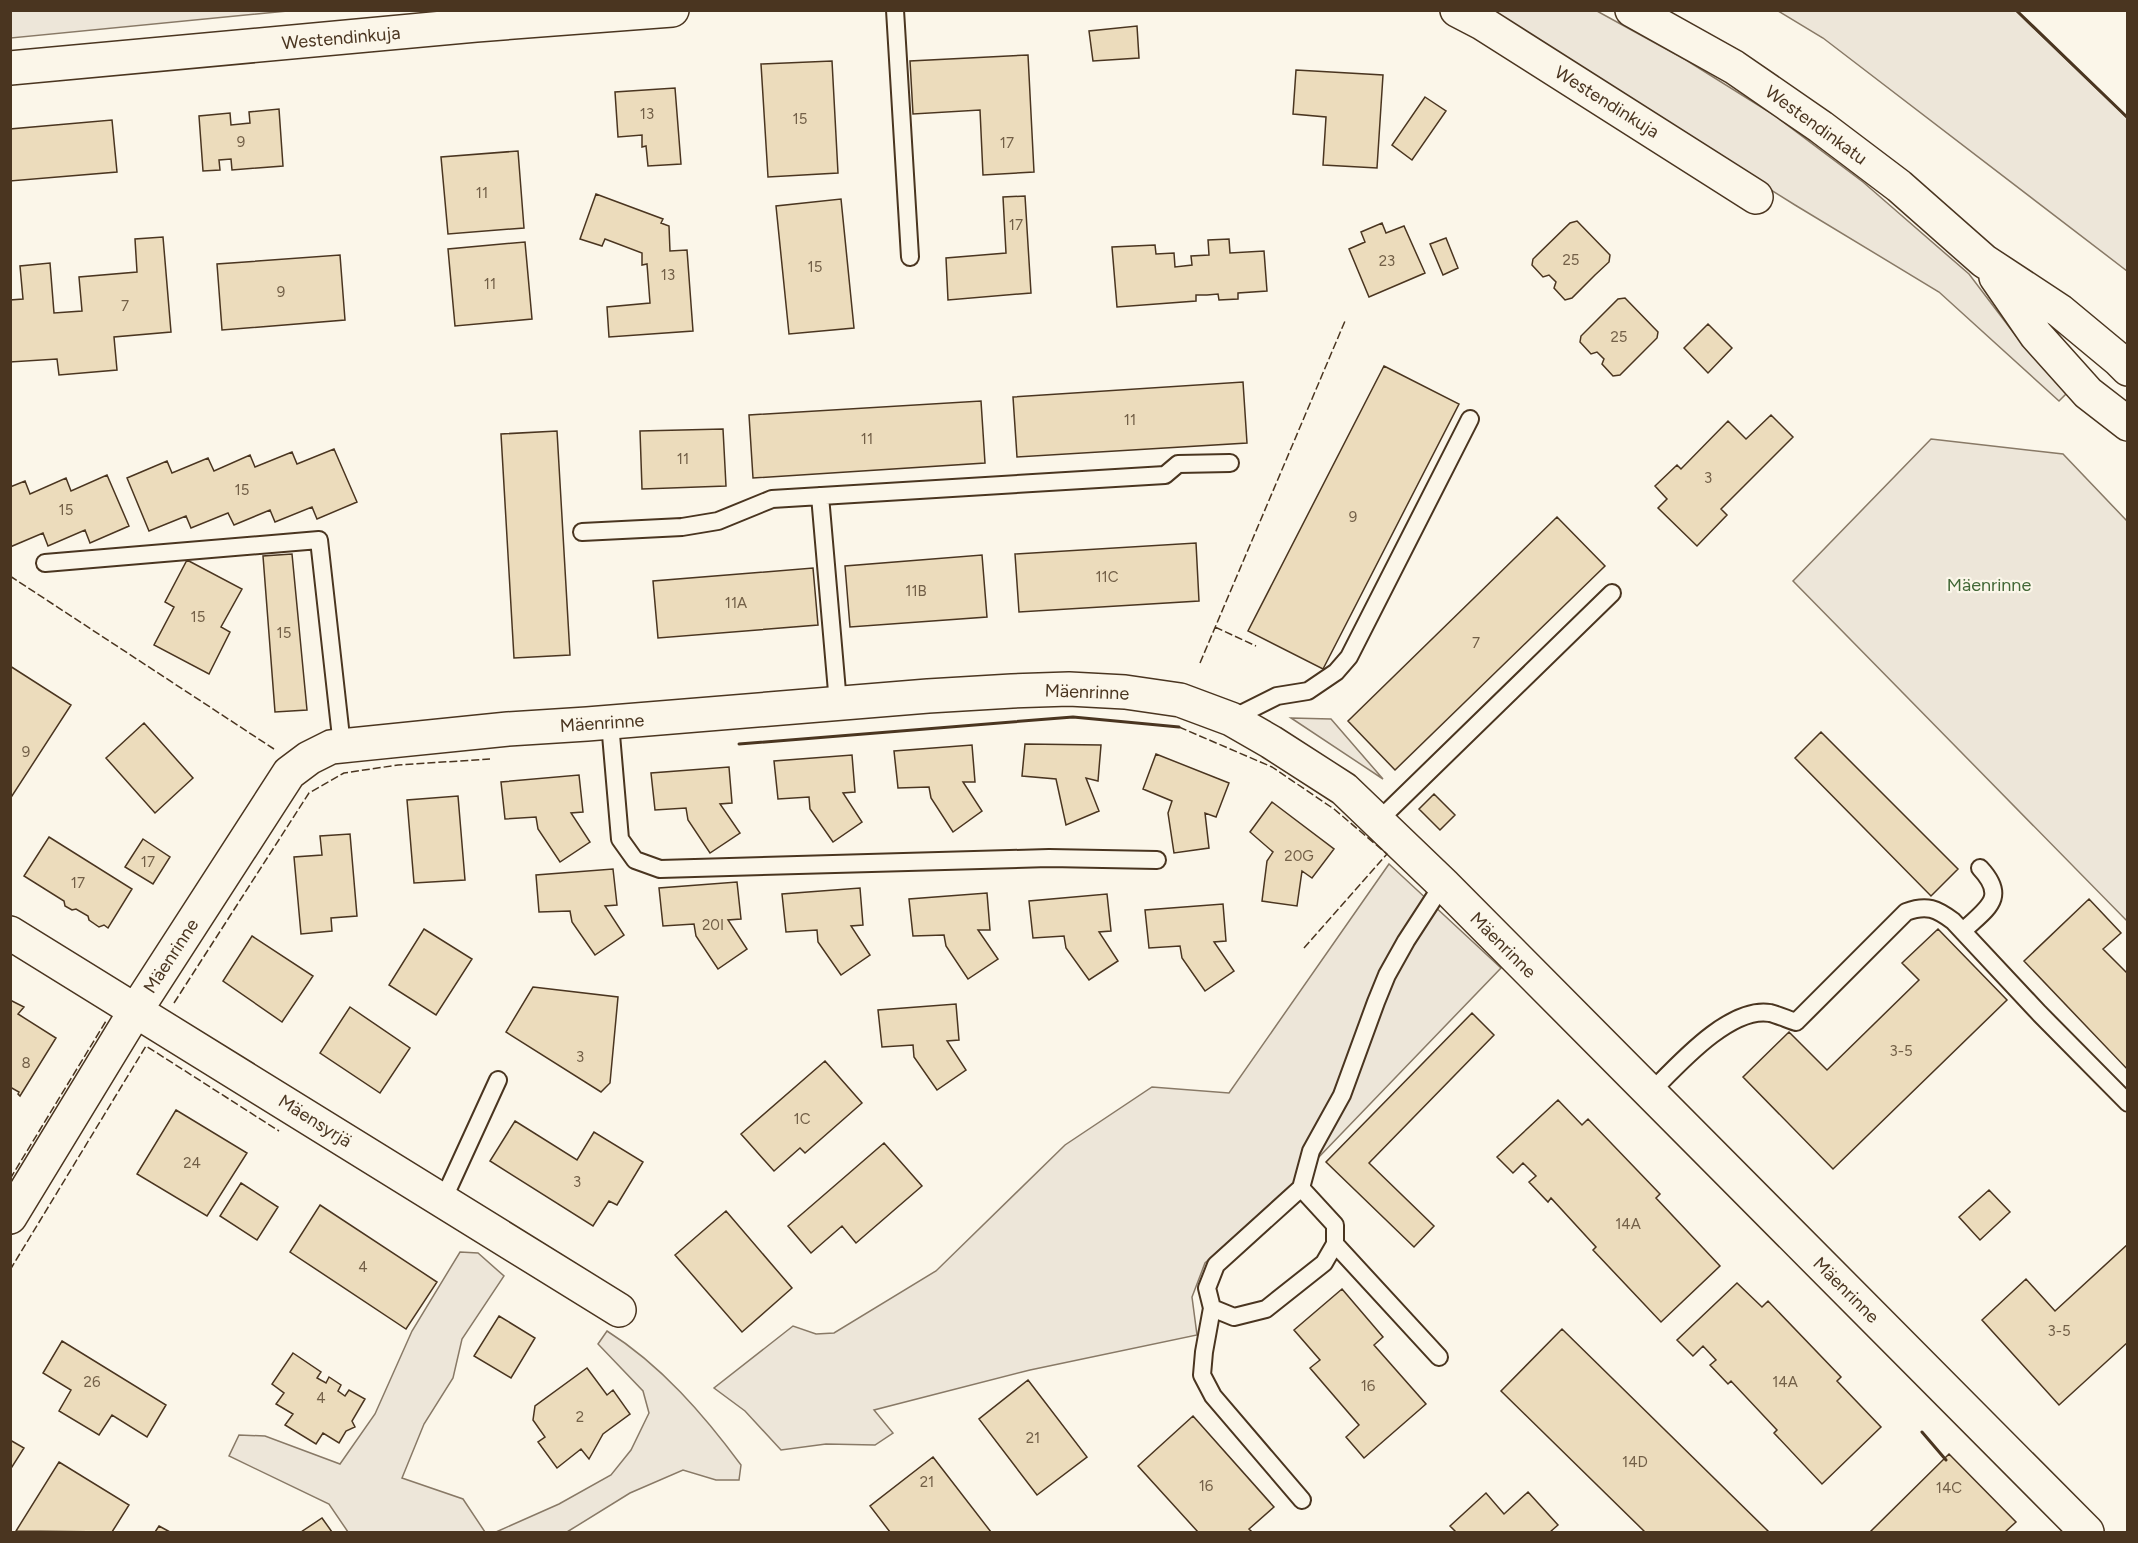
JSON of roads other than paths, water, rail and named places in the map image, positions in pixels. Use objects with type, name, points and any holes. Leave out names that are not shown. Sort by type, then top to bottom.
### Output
[{"type":"street","name":"Westendinkuja","points":[[10,68],[476,25],[672,10]]},
{"type":"street","name":"Westendinkuja","points":[[1457,10],[1482,23],[1756,197]]},
{"type":"street","name":"Westendinkatu","points":[[1632,10],[1734,67],[1821,127],[1899,186],[1984,261],[2060,311],[2127,369]]},
{"type":"street","name":"Westendinkatu","points":[[1984,261],[2036,335],[2088,393],[2127,424]]},
{"type":"street","name":"Mäenrinne","points":[[10,1217],[136,1010],[289,773],[309,758],[331,747],[508,729],[1012,691],[1069,689],[1125,692],[1180,700],[1231,719],[1344,789],[1443,884],[2087,1533]]},
{"type":"street","name":"Mäensyrjä","points":[[10,933],[619,1310]]},
{"type":"lane","points":[[895,10],[910,257]]},
{"type":"lane","points":[[1231,719],[1277,696],[1308,690],[1336,672],[1349,657],[1470,419]]},
{"type":"lane","points":[[582,532],[682,527],[718,521],[772,499],[1164,475],[1178,464],[1230,463]]},
{"type":"lane","points":[[820,496],[838,703]]},
{"type":"lane","points":[[45,563],[319,540],[342,746]]},
{"type":"lane","points":[[1378,821],[1612,593]]},
{"type":"lane","points":[[610,723],[620,840],[635,860],[660,869],[1049,858],[1157,860]]},
{"type":"lane","points":[[1963,931],[1988,907],[1995,893],[1992,881],[1980,868]]},
{"type":"lane","points":[[1302,1500],[1213,1396],[1202,1375],[1212,1308],[1207,1288],[1216,1265],[1301,1188],[1311,1151],[1342,1095],[1387,975],[1443,884]]},
{"type":"lane","points":[[1650,1093],[1700,1043],[1722,1028],[1748,1015],[1768,1013],[1796,1022],[1906,912],[1917,908],[1937,909],[1963,931],[2039,1014],[2127,1103]]},
{"type":"lane","points":[[443,1200],[498,1080]]},
{"type":"lane","points":[[1212,1308],[1234,1317],[1266,1309],[1324,1263],[1335,1244],[1335,1225],[1301,1188]]},
{"type":"lane","points":[[1335,1244],[1439,1357]]}]
